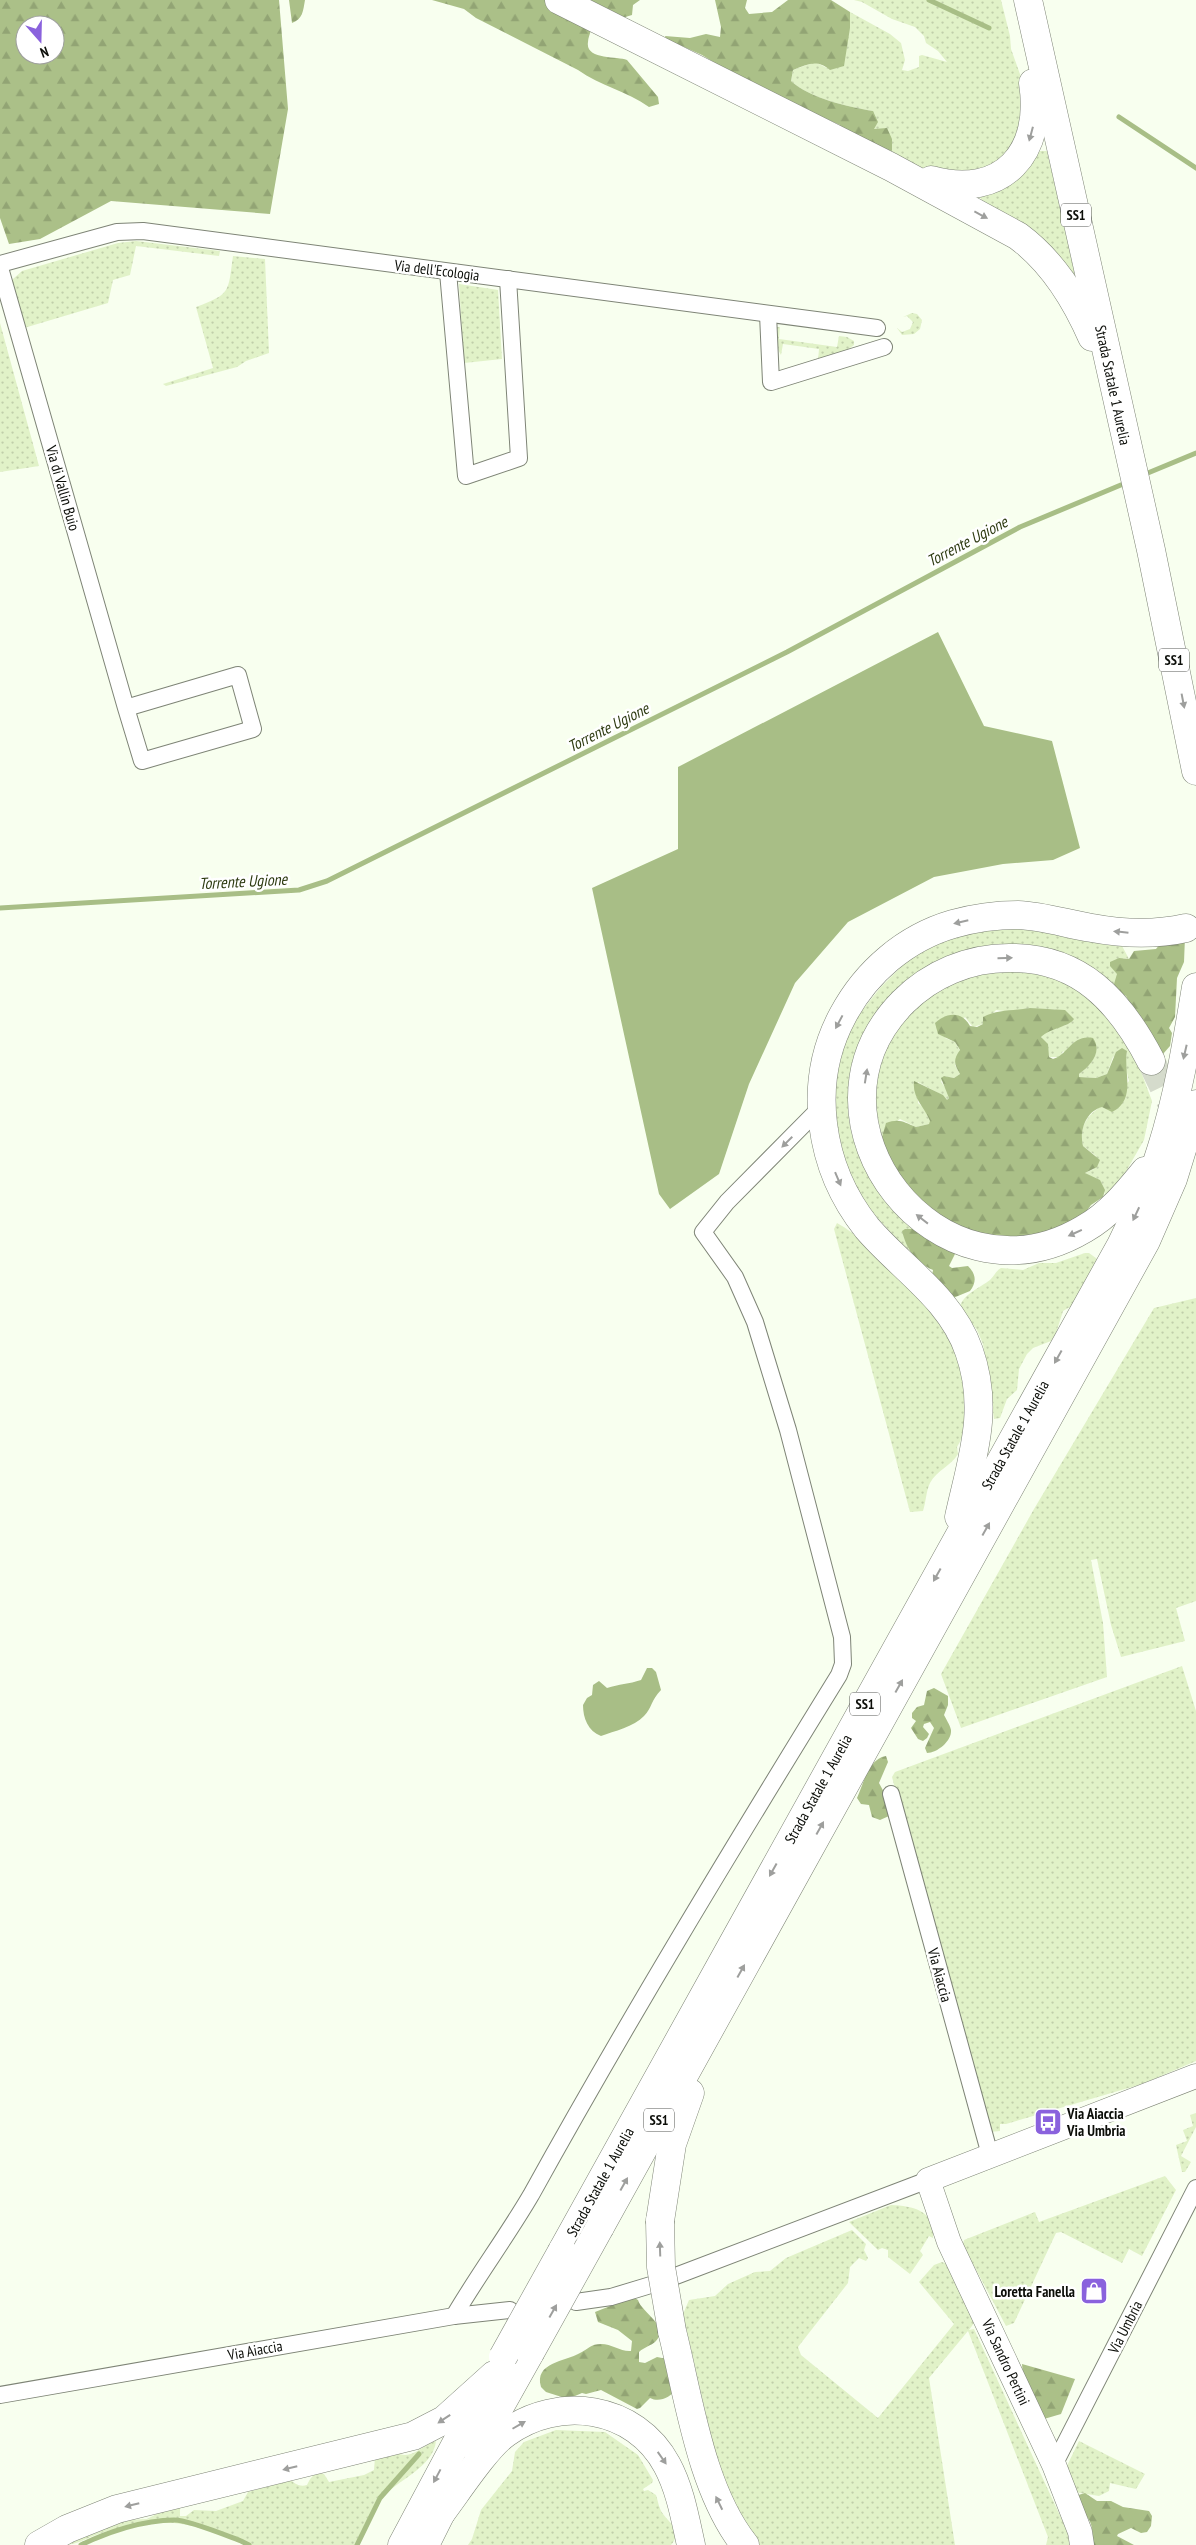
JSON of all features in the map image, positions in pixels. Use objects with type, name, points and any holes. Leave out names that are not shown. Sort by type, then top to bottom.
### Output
[{"type":"highway","points":[[560,0],[891,167],[998,224],[1037,252],[1056,274],[1079,309],[1114,389]]},
{"type":"highway","points":[[891,167],[941,183],[964,186],[994,179],[1009,170],[1021,158],[1031,137],[1036,107],[1018,0]]},
{"type":"highway","name":"Strada Statale 1 Aurelia","points":[[1028,0],[1114,389],[1131,427]]},
{"type":"highway","name":"Strada Statale 1 Aurelia","points":[[1047,0],[1131,427],[1159,549],[1196,677]]},
{"type":"highway","name":"Strada Statale 1 Aurelia","points":[[1159,549],[1196,771]]},
{"type":"highway","points":[[952,1548],[980,1420],[980,1403],[973,1363],[960,1331],[950,1315],[922,1281],[867,1227],[847,1198],[829,1155],[821,1107],[822,1072],[833,1032],[846,1009],[874,971],[896,952],[920,938],[951,925],[987,916],[1019,915],[1092,928],[1150,934],[1186,928]]},
{"type":"highway","points":[[1150,1061],[1139,1038],[1116,1006],[1086,979],[1041,961],[1022,958],[985,960],[951,969],[934,977],[914,991],[895,1010],[874,1046],[867,1068],[864,1114],[867,1136],[878,1167],[886,1181],[904,1202],[922,1219],[944,1233],[963,1242],[996,1249],[1039,1246],[1082,1230],[1123,1198],[1160,1153]]},
{"type":"highway","name":"Strada Statale 1 Aurelia","points":[[402,2545],[436,2477],[1121,1245],[1160,1153],[1190,1031],[1196,987]]},
{"type":"highway","name":"Strada Statale 1 Aurelia","points":[[425,2545],[1146,1241],[1173,1179],[1196,1104]]},
{"type":"highway","points":[[718,2014],[674,2136],[660,2220],[661,2268],[672,2332],[714,2493],[730,2524],[744,2545]]},
{"type":"highway","points":[[39,2545],[67,2529],[117,2509],[413,2436],[444,2420],[498,2366]]},
{"type":"highway","points":[[441,2513],[504,2434],[543,2413],[576,2409],[626,2423],[651,2443],[671,2475],[691,2545]]},
{"type":"street","name":"Via dell'Ecologia","points":[[0,266],[117,232],[144,231],[877,328]]},
{"type":"street","name":"Via di Vallin Buio","points":[[0,266],[126,708],[142,761],[253,729],[238,675],[126,708]]},
{"type":"street","points":[[448,272],[466,476],[519,458],[508,279]]},
{"type":"street","points":[[768,314],[770,382],[884,347]]},
{"type":"street","points":[[454,2316],[530,2196],[550,2156],[668,1954],[844,1664],[842,1637],[788,1430],[756,1322],[735,1277],[703,1232],[727,1202],[821,1107]]},
{"type":"street","name":"Via Aiaccia","points":[[891,1794],[990,2155]]},
{"type":"street","points":[[673,2277],[1196,2076]]},
{"type":"street","name":"Via Sandro Pertini","points":[[928,2180],[949,2242],[1054,2465],[1080,2532],[1082,2545]]},
{"type":"street","name":"Via Umbria","points":[[1054,2465],[1196,2188]]},
{"type":"street","points":[[576,2302],[611,2297],[654,2284]]},
{"type":"street","name":"Via Aiaccia","points":[[0,2395],[454,2316],[510,2310]]},
{"type":"shaded area","points":[[854,0],[1001,0],[1010,36],[1011,49],[1021,77],[1019,146],[980,173],[938,176],[899,159],[892,151],[892,139],[874,129],[873,111],[819,97],[791,81],[793,70],[815,62],[827,68],[850,28],[850,12],[890,34],[901,43],[905,60],[902,70],[908,71],[919,67],[919,56],[922,55],[947,62],[938,51],[926,43],[924,36],[915,27],[892,19],[862,2]]},
{"type":"shaded area","points":[[1040,151],[1047,151],[1077,280],[985,206],[980,197],[986,190],[1021,172]]},
{"type":"shaded area","points":[[136,241],[220,251],[219,256],[136,246],[130,275],[113,280],[108,303],[24,328],[12,288],[13,279],[22,271],[118,243]]},
{"type":"shaded area","points":[[233,256],[265,259],[269,353],[246,361],[237,367],[166,386],[163,384],[213,368],[196,307],[216,299],[226,290]]},
{"type":"shaded area","points":[[459,284],[498,290],[502,359],[464,363]]},
{"type":"shaded area","points":[[912,313],[917,314],[922,320],[920,329],[914,334],[902,335],[897,328],[902,332],[910,329],[913,322],[907,316],[903,317]]},
{"type":"shaded area","points":[[0,323],[39,466],[0,472]]},
{"type":"shaded area","points":[[775,327],[780,327],[779,339],[837,347],[839,336],[847,337],[854,341],[854,345],[846,351],[818,360],[819,349],[783,344],[781,355],[776,346]]},
{"type":"shaded area","points":[[938,632],[984,726],[1052,741],[1080,848],[1053,860],[1003,864],[934,877],[848,922],[795,983],[749,1084],[719,1174],[670,1209],[659,1194],[592,888],[678,849],[678,767]]},
{"type":"shaded area","points":[[997,929],[1042,929],[1121,944],[1129,959],[1123,958],[1115,987],[1049,952],[887,1003],[860,1048],[850,1082],[849,1118],[856,1145],[884,1199],[898,1214],[924,1229],[903,1231],[910,1253],[872,1212],[854,1185],[843,1160],[833,1116],[832,1088],[845,1039],[860,1013],[881,987],[908,960],[958,933]]},
{"type":"shaded area","points":[[1011,966],[1070,981],[1128,1037],[1152,1101],[1144,1140],[1116,1189],[1103,1197],[1105,1193],[1085,1173],[1094,1169],[1096,1156],[1083,1146],[1082,1133],[1088,1118],[1113,1098],[1129,1081],[1125,1065],[1127,1051],[1113,1057],[1107,1074],[1096,1078],[1079,1077],[1079,1074],[1085,1069],[1063,1051],[1060,1057],[1049,1057],[1041,1036],[1049,1029],[1067,1025],[1055,1009],[1041,1010],[1030,1008],[1013,1012],[996,1010],[983,1024],[973,1027],[965,1017],[945,1038],[955,1042],[960,1051],[955,1065],[960,1074],[954,1078],[944,1076],[941,1082],[948,1091],[949,1098],[947,1101],[938,1093],[918,1082],[918,1103],[926,1110],[931,1121],[929,1124],[916,1127],[900,1119],[885,1130],[882,1137],[872,1093],[878,1059],[914,1006],[945,984]]},
{"type":"shaded area","points":[[837,1223],[852,1232],[926,1307],[951,1343],[964,1378],[968,1396],[968,1414],[964,1431],[957,1447],[958,1454],[930,1483],[923,1511],[910,1512],[834,1229]]},
{"type":"shaded area","points":[[1089,1253],[1100,1261],[1075,1304],[1063,1311],[1056,1333],[1051,1341],[1033,1348],[1027,1354],[1019,1369],[1017,1390],[1007,1399],[1000,1418],[994,1419],[983,1344],[977,1330],[960,1307],[961,1303],[968,1295],[990,1280],[1001,1268],[1023,1270],[1039,1263],[1056,1263]]},
{"type":"shaded area","points":[[1196,1298],[1196,1601],[1176,1608],[1185,1641],[1121,1657],[1111,1625],[1097,1559],[1091,1560],[1103,1623],[1107,1677],[961,1728],[941,1674],[1034,1509],[1154,1308]]},
{"type":"shaded area","points":[[1182,1666],[1196,1711],[1196,2061],[1142,2084],[1006,2124],[1000,2124],[1000,2131],[990,2132],[984,2121],[892,1777],[895,1772]]},
{"type":"shaded area","points":[[647,1668],[652,1668],[656,1672],[661,1690],[647,1713],[640,1720],[629,1726],[601,1736],[596,1734],[585,1719],[583,1705],[587,1698],[592,1695],[593,1685],[599,1681],[607,1688],[641,1680]]},
{"type":"shaded area","points":[[1196,2113],[1196,2127],[1181,2156],[1191,2162],[1185,2172],[1182,2172],[1176,2145],[1187,2141],[1183,2130],[1193,2126],[1190,2115]]},
{"type":"shaded area","points":[[1165,2176],[1176,2190],[1142,2256],[1129,2249],[1122,2263],[1061,2232],[1056,2233],[1014,2323],[1006,2326],[963,2245],[964,2240],[1035,2212],[1039,2222]]},
{"type":"shaded area","points":[[891,2205],[914,2208],[921,2211],[930,2221],[933,2229],[933,2238],[929,2236],[920,2251],[923,2255],[910,2274],[888,2257],[888,2250],[882,2248],[878,2250],[849,2222]]},
{"type":"shaded area","points":[[852,2230],[866,2244],[864,2250],[868,2258],[866,2261],[859,2258],[850,2267],[848,2283],[798,2347],[801,2355],[878,2418],[954,2324],[919,2282],[934,2265],[942,2262],[949,2265],[974,2323],[969,2330],[974,2329],[1068,2533],[1070,2545],[1046,2545],[1048,2537],[968,2331],[929,2378],[955,2545],[756,2545],[721,2480],[683,2314],[689,2300],[715,2296],[728,2284],[755,2272],[770,2271],[786,2258]]},
{"type":"shaded area","points":[[556,2430],[605,2432],[638,2455],[653,2480],[652,2483],[643,2489],[656,2495],[662,2512],[676,2532],[671,2545],[468,2545],[472,2539],[481,2510],[512,2471],[515,2452],[524,2442]]},
{"type":"shaded area","points":[[436,2441],[428,2460],[392,2489],[377,2504],[356,2545],[250,2545],[233,2537],[185,2525],[146,2523],[119,2528],[74,2544],[64,2545],[125,2520],[147,2519],[170,2507],[180,2508],[180,2516],[186,2516],[194,2510],[216,2511],[243,2501],[248,2492],[270,2486],[274,2481],[290,2479],[297,2485],[304,2486],[307,2485],[313,2476],[318,2474],[324,2474],[329,2482],[364,2475],[374,2470],[375,2457],[393,2450],[404,2455],[414,2453]]},
{"type":"shaded area","points":[[1079,2441],[1145,2474],[1136,2489],[1110,2483],[1109,2491],[1099,2496],[1074,2492],[1064,2472]]},
{"type":"green space","points":[[0,0],[279,0],[288,109],[270,214],[111,201],[40,239],[9,244],[0,218]]},
{"type":"green space","points":[[289,0],[305,0],[300,17],[292,23]]},
{"type":"green space","points":[[432,0],[554,0],[591,30],[588,48],[591,52],[596,55],[627,60],[658,97],[659,104],[649,107],[641,101],[586,76],[578,70],[476,18],[464,9]]},
{"type":"green space","points":[[574,0],[640,0],[633,5],[632,15],[622,18]]},
{"type":"green space","points":[[715,0],[747,0],[745,8],[749,14],[772,12],[788,0],[831,0],[850,12],[850,28],[844,66],[830,70],[821,65],[808,64],[793,70],[791,81],[819,97],[873,111],[878,122],[874,129],[887,128],[892,139],[892,151],[874,147],[842,132],[840,125],[753,86],[702,55],[666,39],[665,36],[690,38],[706,34],[720,37],[721,27]]},
{"type":"green space","points":[[1185,937],[1184,962],[1177,978],[1175,1017],[1169,1028],[1172,1033],[1170,1046],[1163,1054],[1153,1044],[1126,996],[1116,990],[1114,984],[1117,974],[1110,966],[1110,962],[1119,958],[1129,959],[1134,951],[1156,949],[1160,944]]},
{"type":"green space","points":[[1030,1008],[1065,1010],[1074,1019],[1072,1022],[1041,1037],[1048,1044],[1049,1057],[1053,1059],[1080,1039],[1093,1038],[1097,1048],[1096,1053],[1091,1063],[1079,1074],[1079,1077],[1096,1078],[1107,1074],[1116,1052],[1122,1048],[1127,1051],[1127,1093],[1124,1100],[1120,1107],[1112,1112],[1102,1107],[1096,1109],[1085,1122],[1082,1134],[1083,1146],[1100,1160],[1097,1167],[1085,1173],[1100,1180],[1105,1190],[1103,1197],[1091,1205],[1082,1217],[1036,1239],[991,1237],[946,1225],[890,1168],[882,1137],[886,1123],[898,1121],[916,1127],[929,1124],[928,1116],[915,1092],[914,1081],[943,1095],[947,1100],[949,1098],[941,1078],[944,1076],[954,1078],[960,1074],[955,1062],[960,1050],[955,1042],[938,1034],[935,1023],[940,1019],[949,1015],[959,1016],[967,1021],[970,1026],[977,1027],[983,1024],[983,1017],[989,1014]]},
{"type":"green space","points":[[905,1229],[924,1229],[957,1250],[949,1266],[952,1268],[968,1266],[971,1269],[975,1281],[970,1291],[953,1298],[932,1276],[933,1270],[921,1263],[913,1255],[906,1244],[902,1231]]},
{"type":"green space","points":[[934,1688],[948,1696],[948,1705],[944,1715],[951,1734],[943,1746],[927,1753],[925,1748],[934,1728],[930,1722],[924,1724],[923,1727],[929,1734],[923,1741],[918,1739],[911,1728],[916,1721],[912,1718],[912,1713],[917,1707],[924,1705],[927,1691]]},
{"type":"green space","points":[[886,1756],[888,1762],[879,1783],[886,1796],[889,1816],[880,1820],[872,1817],[869,1805],[861,1804],[857,1798],[871,1767],[880,1758]]},
{"type":"green space","points":[[633,2297],[638,2300],[660,2330],[656,2341],[639,2352],[639,2362],[645,2363],[657,2357],[667,2359],[677,2389],[665,2398],[657,2400],[650,2398],[637,2409],[601,2390],[586,2394],[582,2393],[568,2399],[546,2392],[541,2387],[540,2379],[542,2372],[552,2364],[598,2344],[631,2351],[632,2341],[618,2330],[598,2322],[595,2312]]},
{"type":"green space","points":[[1022,2364],[1075,2379],[1061,2414],[1044,2419],[1023,2375]]},
{"type":"green space","points":[[1085,2493],[1097,2501],[1111,2501],[1123,2507],[1149,2511],[1152,2516],[1151,2526],[1147,2532],[1141,2533],[1131,2528],[1118,2534],[1117,2536],[1134,2545],[1091,2545],[1090,2521],[1079,2511],[1075,2496]]},
{"type":"waterway","points":[[929,0],[989,28]]},
{"type":"waterway","points":[[1119,117],[1196,168]]},
{"type":"waterway","name":"Torrente Ugione","points":[[1143,475],[1196,453]]},
{"type":"waterway","name":"Torrente Ugione","points":[[0,908],[299,890],[327,881],[787,652],[1020,527],[1128,482]]},
{"type":"waterway","points":[[357,2545],[380,2498],[419,2454]]},
{"type":"waterway","points":[[81,2545],[126,2528],[150,2522],[174,2520],[198,2525],[249,2545]]},
{"type":"tunnel","points":[[1151,1061],[1196,1154]]},
{"type":"place","name":"Via Aiaccia Via Umbria","points":[[1048,2122]]},
{"type":"place","name":"Loretta Fanella","points":[[1094,2291]]}]
